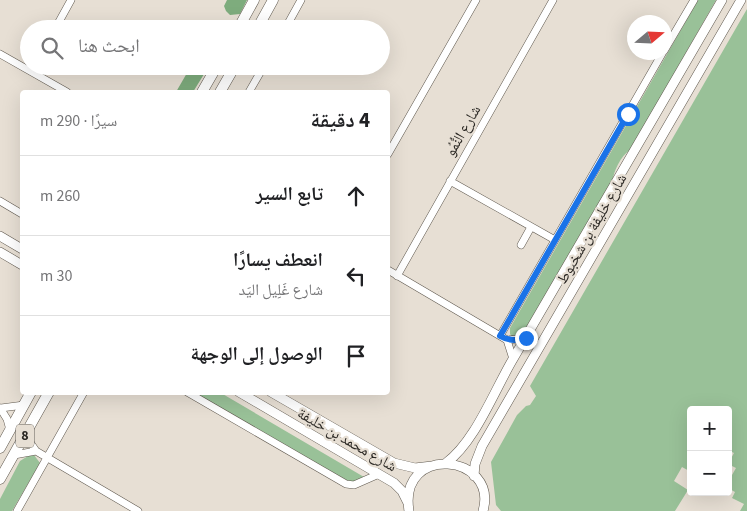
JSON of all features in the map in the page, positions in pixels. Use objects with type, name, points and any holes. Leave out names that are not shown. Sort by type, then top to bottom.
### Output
[{"type":"highway","points":[[243,20],[254,0]]},
{"type":"highway","points":[[261,20],[273,0]]},
{"type":"highway","points":[[203,90],[212,75]]},
{"type":"highway","points":[[221,90],[230,75]]},
{"type":"highway","name":"8","points":[[0,448],[29,395]]},
{"type":"highway","name":"8","points":[[0,479],[48,395]]},
{"type":"main road","name":"شارع خليفة بن شخبوط","points":[[446,463],[469,440],[513,358],[722,0]]},
{"type":"main road","name":"شارع خليفة بن شخبوط","points":[[474,476],[475,464],[482,446],[742,0]]},
{"type":"main road","points":[[0,236],[20,249]]},
{"type":"main road","points":[[3,256],[20,264]]},
{"type":"main road","name":"شارع محمد بن خليفة","points":[[244,395],[394,483],[402,491],[408,507]]},
{"type":"main road","name":"شارع محمد بن خليفة","points":[[275,395],[394,463],[415,468],[446,463]]},
{"type":"main road","points":[[446,463],[466,469],[474,476],[481,485],[485,510]]},
{"type":"main road","points":[[408,507],[409,491],[414,481],[422,472],[432,466]]},
{"type":"street","points":[[60,20],[71,0]]},
{"type":"street","points":[[290,20],[301,0]]},
{"type":"street","points":[[390,150],[476,0]]},
{"type":"street","name":"شارع النُّمُو","points":[[397,276],[553,0]]},
{"type":"street","points":[[672,38],[694,0]]},
{"type":"street","points":[[0,54],[20,63]]},
{"type":"street","points":[[504,338],[555,240],[659,60]]},
{"type":"street","points":[[41,75],[64,90]]},
{"type":"street","points":[[250,90],[259,75]]},
{"type":"street","points":[[450,181],[555,240]]},
{"type":"street","points":[[0,201],[20,213]]},
{"type":"street","points":[[521,245],[531,227]]},
{"type":"street","points":[[390,271],[504,338],[526,338]]},
{"type":"street","points":[[504,338],[513,358]]},
{"type":"street","points":[[16,511],[82,395]]},
{"type":"street","points":[[192,395],[346,484],[354,485],[379,474]]},
{"type":"street","points":[[10,430],[1,408],[24,405]]},
{"type":"street","points":[[26,435],[36,451],[138,511]]},
{"type":"street","points":[[14,455],[36,451]]},
{"type":"green space","points":[[227,0],[247,0],[240,14],[230,15],[224,6]]},
{"type":"green space","points":[[698,0],[716,0],[631,149],[618,164],[612,183],[522,339],[514,340],[510,334],[510,328],[664,60],[672,60],[672,45]]},
{"type":"green space","points":[[747,9],[747,511],[740,511],[744,504],[732,498],[735,492],[732,490],[732,475],[736,468],[732,466],[734,453],[732,452],[732,406],[687,406],[687,470],[682,467],[674,481],[687,489],[687,492],[675,511],[501,511],[496,505],[491,462],[517,415],[526,406],[530,405],[536,396],[530,386]]},
{"type":"green space","points":[[186,75],[203,75],[194,90],[177,90]]},
{"type":"green space","points":[[197,395],[224,395],[364,477],[353,484]]},
{"type":"green space","points":[[34,455],[40,463],[12,511],[0,511],[0,499],[20,461]]},
{"type":"route","points":[[526,338],[507,340],[500,336],[628,114]]}]
